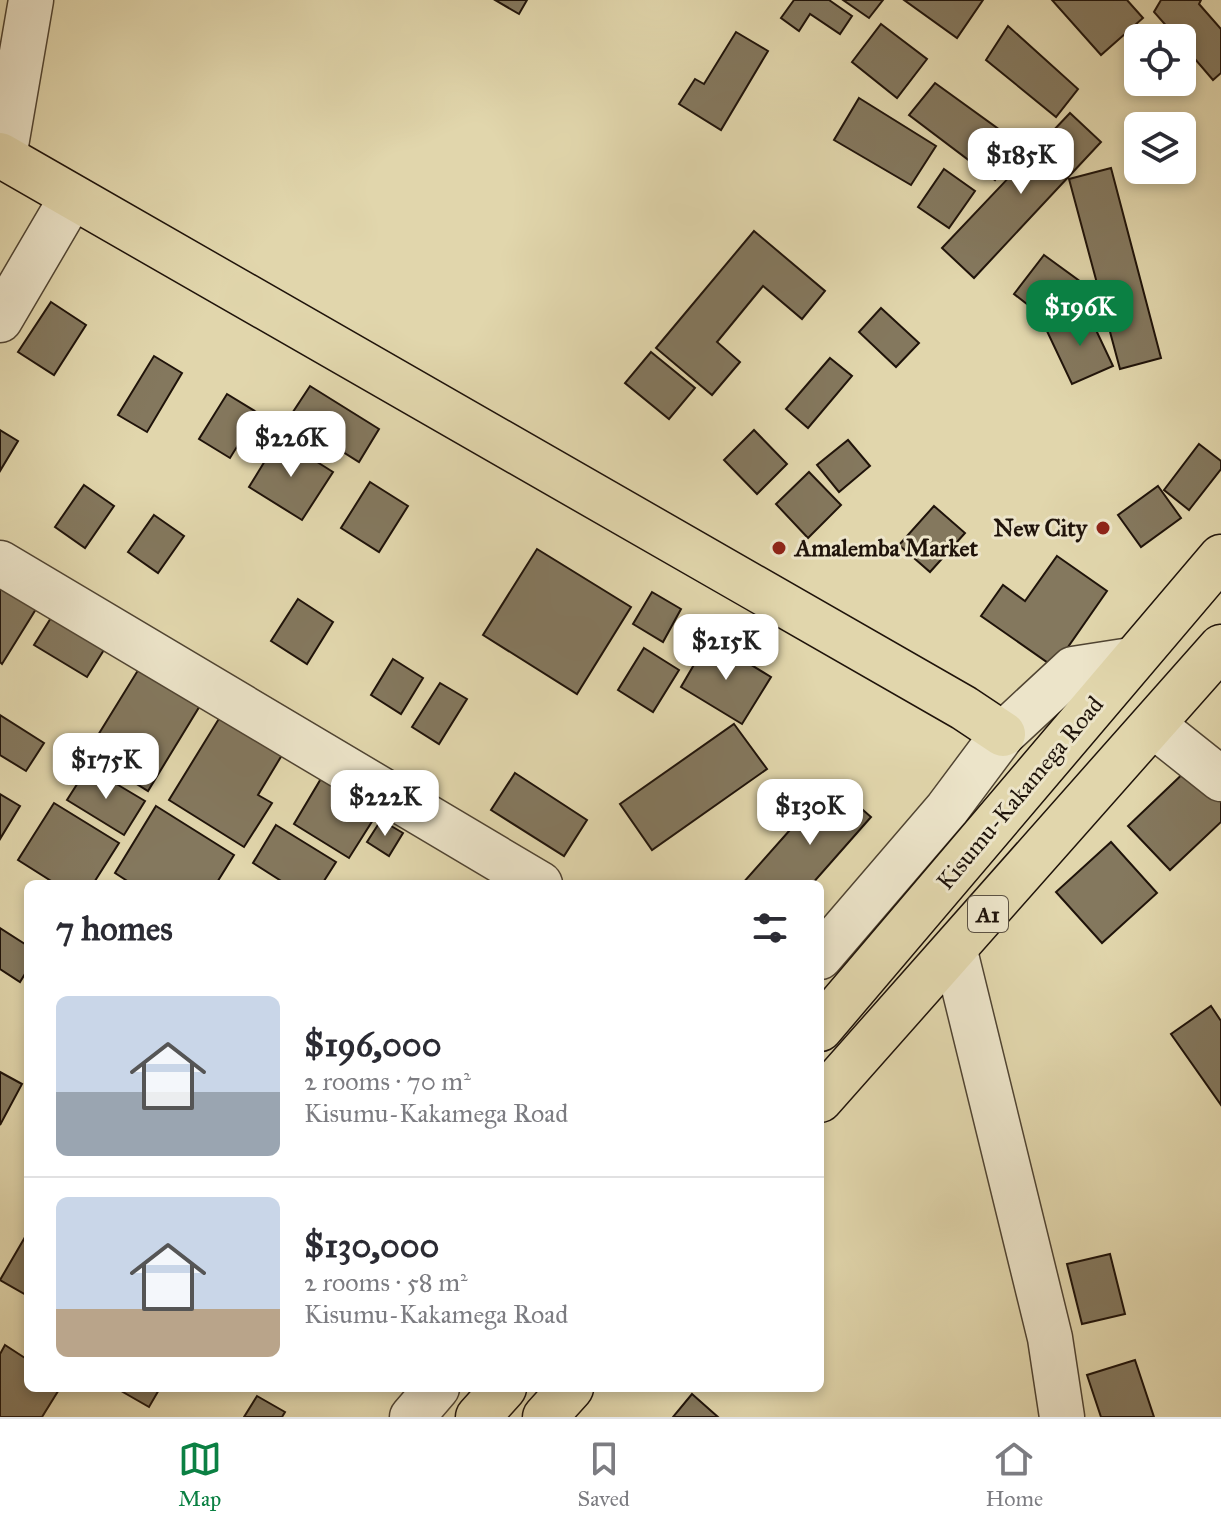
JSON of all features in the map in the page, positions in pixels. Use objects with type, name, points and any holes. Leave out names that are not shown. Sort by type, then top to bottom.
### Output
[{"type":"main road","points":[[2,156],[951,700],[1003,734]]},
{"type":"main road","name":"Kisumu-Kakamega Road","points":[[824,1024],[908,930],[1131,660],[1221,557]]},
{"type":"main road","name":"A1","points":[[824,1096],[1221,647]]},
{"type":"main road","points":[[478,1417],[500,1392]]},
{"type":"main road","points":[[545,1417],[567,1392]]},
{"type":"street","points":[[2,156],[31,0]]},
{"type":"street","points":[[0,320],[72,197]]},
{"type":"street","points":[[0,563],[533,880]]},
{"type":"street","points":[[824,952],[947,809],[1003,734],[1073,669],[1131,660]]},
{"type":"street","points":[[1153,725],[1221,779]]},
{"type":"street","points":[[955,951],[1050,1338],[1062,1417]]},
{"type":"street","points":[[412,1417],[434,1392]]},
{"type":"street","points":[[576,1417],[582,1392]]},
{"type":"building","points":[[495,0],[527,0],[519,14]]},
{"type":"building","points":[[794,0],[829,0],[852,16],[840,34],[810,14],[799,31],[781,18]]},
{"type":"building","points":[[843,0],[883,0],[869,18]]},
{"type":"building","points":[[904,0],[983,0],[957,38]]},
{"type":"building","points":[[1052,0],[1127,0],[1143,18],[1136,24],[1124,24],[1124,35],[1101,55]]},
{"type":"building","points":[[1161,0],[1201,0],[1199,4],[1221,29],[1221,73],[1213,80],[1196,60],[1196,24],[1165,24],[1154,12]]},
{"type":"building","points":[[881,24],[927,59],[897,98],[852,62]]},
{"type":"building","points":[[1008,26],[1078,89],[1056,117],[986,60]]},
{"type":"building","points":[[736,32],[768,51],[721,130],[679,104],[695,79],[704,84]]},
{"type":"building","points":[[935,83],[1022,146],[995,180],[909,115]]},
{"type":"building","points":[[859,98],[936,146],[911,185],[834,140]]},
{"type":"building","points":[[1070,113],[1101,142],[974,278],[942,248]]},
{"type":"building","points":[[1111,168],[1161,358],[1120,369],[1069,179]]},
{"type":"building","points":[[944,169],[975,191],[949,228],[918,207]]},
{"type":"building","points":[[754,231],[825,291],[802,319],[763,286],[717,342],[740,362],[712,395],[656,348]]},
{"type":"building","points":[[1044,255],[1081,282],[1050,322],[1014,294]]},
{"type":"building","points":[[51,302],[86,325],[54,375],[18,352]]},
{"type":"building","points":[[881,308],[919,343],[896,367],[859,332]]},
{"type":"building","points":[[1087,311],[1113,366],[1072,384],[1046,329]]},
{"type":"building","points":[[651,352],[695,388],[669,419],[625,383]]},
{"type":"building","points":[[154,356],[182,373],[147,432],[118,415]]},
{"type":"building","points":[[830,358],[852,376],[808,428],[786,409]]},
{"type":"building","points":[[310,386],[379,429],[359,462],[289,418]]},
{"type":"building","points":[[227,394],[258,413],[230,458],[199,439]]},
{"type":"building","points":[[0,430],[18,441],[0,471]]},
{"type":"building","points":[[754,430],[787,464],[757,494],[724,460]]},
{"type":"building","points":[[279,438],[333,472],[302,520],[249,487]]},
{"type":"building","points":[[848,440],[870,466],[839,492],[817,465]]},
{"type":"building","points":[[1199,444],[1221,461],[1221,469],[1189,510],[1164,490]]},
{"type":"building","points":[[809,472],[841,505],[808,538],[776,504]]},
{"type":"building","points":[[370,482],[408,506],[379,552],[341,528]]},
{"type":"building","points":[[84,485],[114,506],[85,548],[55,527]]},
{"type":"building","points":[[1158,486],[1181,518],[1141,547],[1118,515]]},
{"type":"building","points":[[934,506],[965,533],[930,572],[899,545]]},
{"type":"building","points":[[154,515],[184,536],[158,573],[128,552]]},
{"type":"building","points":[[537,549],[631,607],[577,694],[483,635]]},
{"type":"building","points":[[1057,556],[1107,591],[1054,667],[981,616],[1003,585],[1025,601]]},
{"type":"building","points":[[0,587],[36,609],[2,664],[0,662]]},
{"type":"building","points":[[652,592],[681,609],[663,642],[633,624]]},
{"type":"building","points":[[298,599],[333,622],[307,664],[271,641]]},
{"type":"building","points":[[54,613],[107,645],[87,677],[34,645]]},
{"type":"building","points":[[709,639],[771,677],[742,724],[681,687]]},
{"type":"building","points":[[644,648],[679,670],[653,712],[618,690]]},
{"type":"building","points":[[393,659],[423,678],[401,714],[371,695]]},
{"type":"building","points":[[140,667],[201,704],[148,791],[87,753]]},
{"type":"building","points":[[440,683],[467,699],[439,744],[412,727]]},
{"type":"building","points":[[0,715],[44,743],[26,771],[0,755]]},
{"type":"building","points":[[220,717],[282,755],[258,795],[272,803],[244,847],[169,800]]},
{"type":"building","points":[[734,724],[767,769],[652,850],[620,804]]},
{"type":"building","points":[[1191,766],[1221,798],[1221,822],[1170,870],[1128,826]]},
{"type":"building","points":[[88,767],[145,801],[124,835],[67,800]]},
{"type":"building","points":[[515,773],[587,820],[564,856],[491,810]]},
{"type":"building","points":[[322,777],[378,812],[349,858],[294,824]]},
{"type":"building","points":[[0,794],[20,806],[0,839]]},
{"type":"building","points":[[846,795],[871,817],[816,880],[746,880],[805,813],[819,825]]},
{"type":"building","points":[[54,803],[119,843],[96,880],[50,880],[18,860]]},
{"type":"building","points":[[156,806],[234,855],[218,880],[126,880],[115,873]]},
{"type":"building","points":[[381,820],[403,833],[389,856],[367,842]]},
{"type":"building","points":[[276,825],[336,862],[325,880],[280,880],[253,863]]},
{"type":"building","points":[[1111,842],[1157,893],[1102,943],[1056,892]]},
{"type":"building","points":[[0,928],[24,943],[24,976],[20,982],[0,969]]},
{"type":"building","points":[[1211,1006],[1221,1021],[1221,1105],[1171,1034]]},
{"type":"building","points":[[0,1072],[22,1084],[0,1125]]},
{"type":"building","points":[[24,1239],[24,1294],[0,1280]]},
{"type":"building","points":[[1110,1254],[1125,1314],[1082,1324],[1067,1264]]},
{"type":"building","points":[[5,1345],[24,1357],[24,1392],[58,1392],[42,1417],[0,1417],[0,1354]]},
{"type":"building","points":[[1135,1360],[1154,1417],[1101,1417],[1087,1375]]},
{"type":"building","points":[[123,1392],[158,1392],[149,1407]]},
{"type":"building","points":[[692,1394],[718,1417],[673,1417]]},
{"type":"building","points":[[257,1396],[285,1412],[282,1417],[244,1417]]},
{"type":"place","name":"New City","points":[[1103,528]]},
{"type":"place","name":"Amalemba Market","points":[[779,548]]}]
